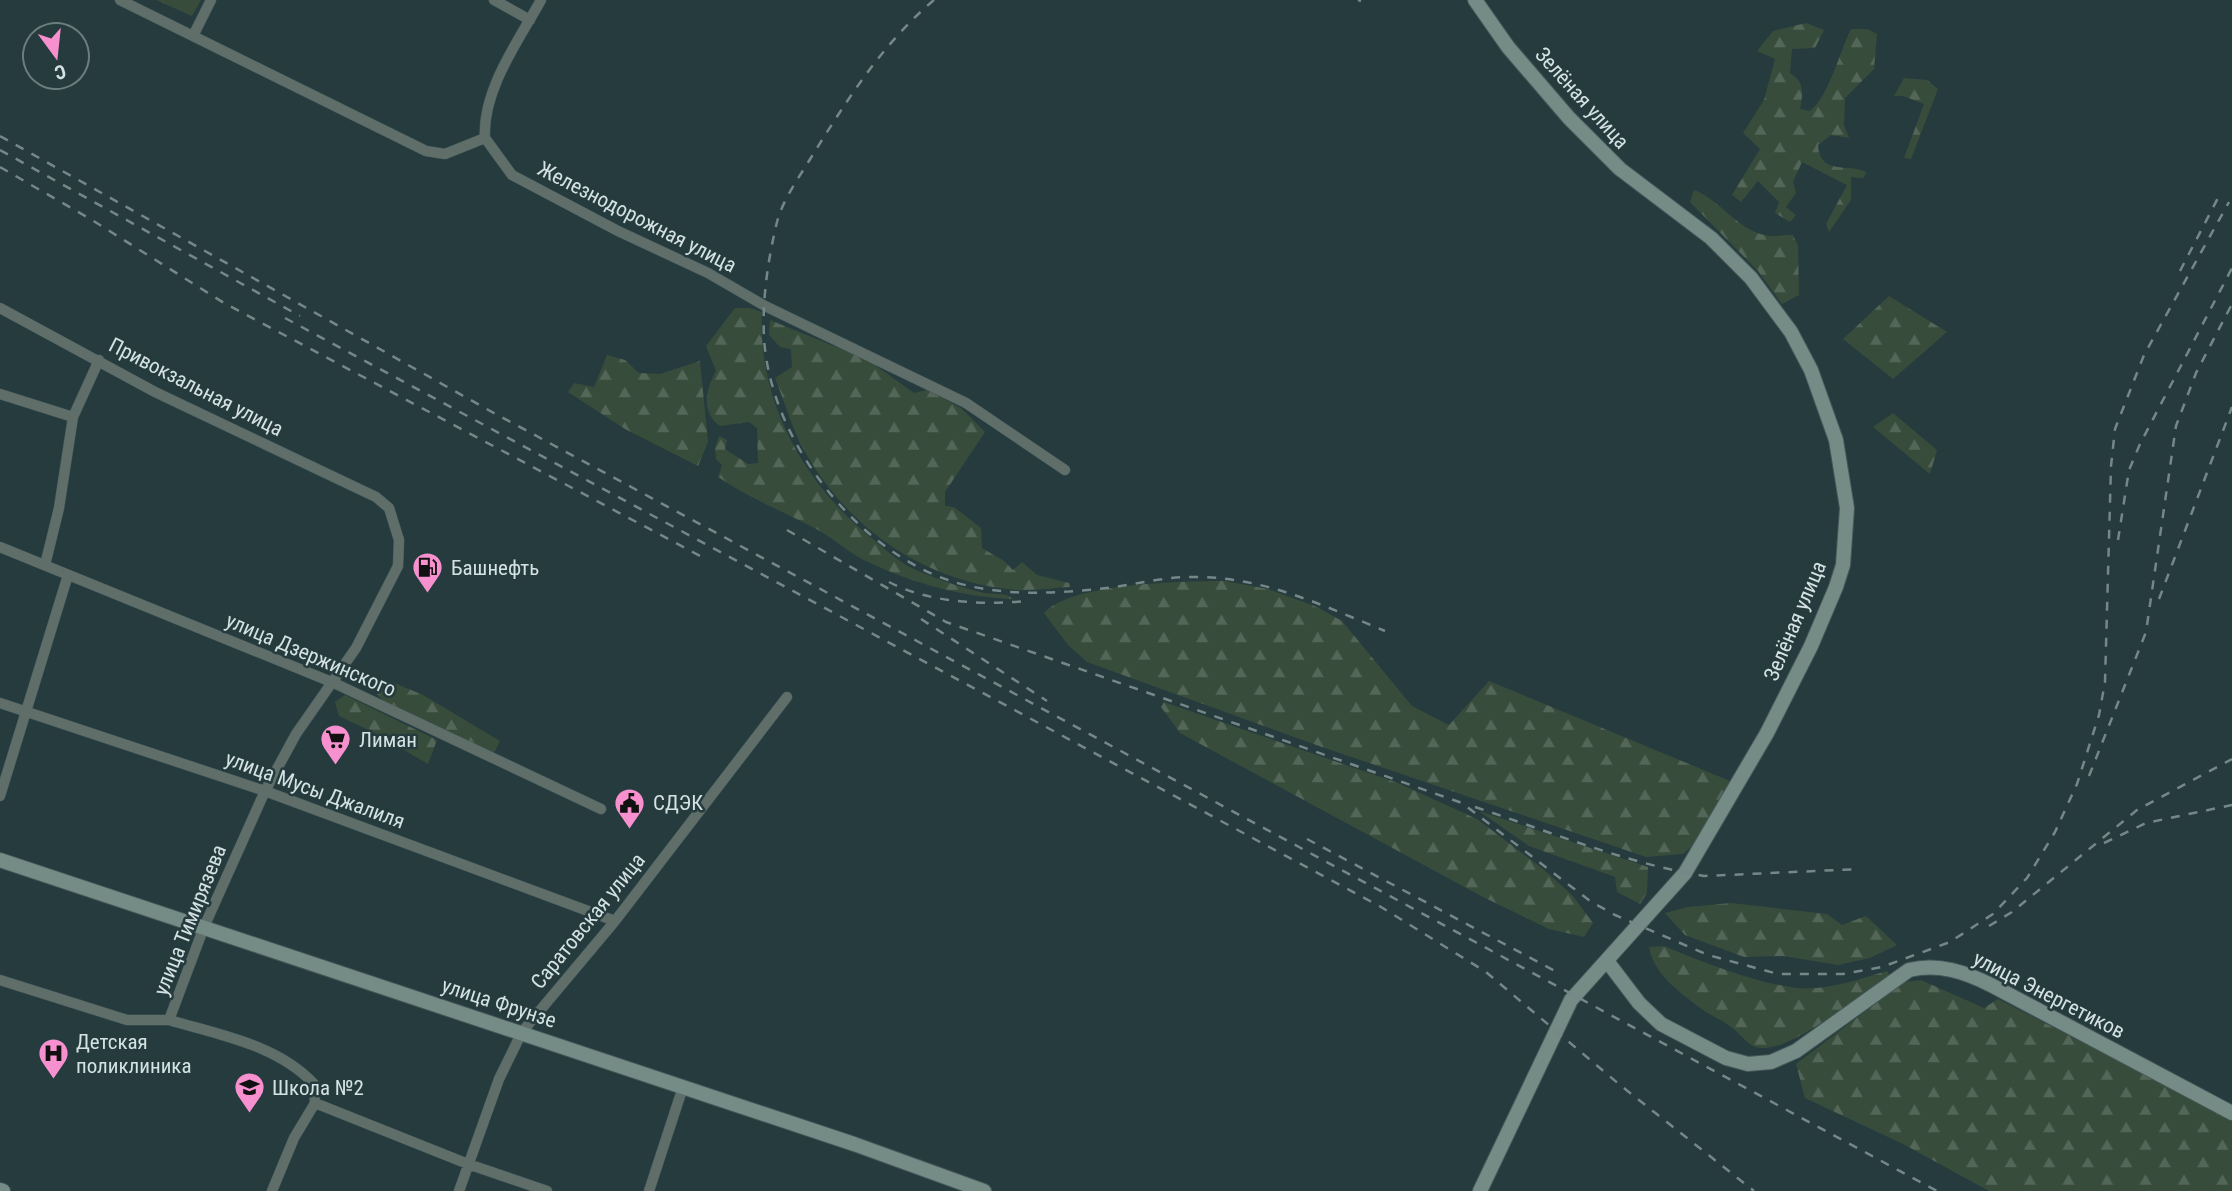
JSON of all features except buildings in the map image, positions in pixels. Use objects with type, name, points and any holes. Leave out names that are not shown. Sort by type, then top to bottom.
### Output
[{"type":"street","points":[[120,0],[426,150],[445,154],[485,138],[484,120],[498,79],[541,0]]},
{"type":"street","points":[[193,36],[211,0]]},
{"type":"street","points":[[494,0],[530,20]]},
{"type":"street","name":"Зелёная улица","points":[[1475,0],[1508,47],[1569,118],[1620,169],[1711,238],[1751,278],[1791,332],[1811,370],[1836,440],[1847,508],[1843,565],[1811,646],[1767,733],[1685,873],[1574,995],[1537,1067],[1480,1191]]},
{"type":"street","name":"Железнодорожная улица","points":[[485,138],[512,175],[618,231],[708,273],[765,306],[965,403],[1065,470]]},
{"type":"street","name":"Привокзальная улица","points":[[0,308],[155,392],[376,497]]},
{"type":"street","points":[[45,565],[59,508],[73,417],[99,360]]},
{"type":"street","points":[[0,394],[73,417]]},
{"type":"street","name":"улица Тимирязева","points":[[0,980],[127,1020],[169,1020],[204,928],[265,791],[296,734],[356,648],[398,566],[399,540],[389,508],[376,497]]},
{"type":"street","name":"улица Дзержинского","points":[[0,547],[334,683],[601,809]]},
{"type":"street","points":[[0,796],[68,575]]},
{"type":"street","name":"Саратовская улица","points":[[459,1191],[499,1079],[522,1032],[615,921],[787,697]]},
{"type":"street","name":"улица Мусы Джалиля","points":[[0,704],[265,791],[615,921]]},
{"type":"street","name":"улица Фрунзе","points":[[0,860],[522,1032],[984,1191]]},
{"type":"street","name":"улица Энергетиков","points":[[1607,961],[1639,1003],[1661,1024],[1726,1058],[1748,1064],[1771,1062],[1796,1051],[1909,970],[1922,967],[1949,968],[1991,985],[2232,1113]]},
{"type":"street","points":[[169,1020],[249,1043],[298,1067],[314,1084],[315,1103],[293,1138],[272,1191]]},
{"type":"street","points":[[649,1191],[683,1087]]},
{"type":"street","points":[[315,1103],[468,1164],[547,1191]]},
{"type":"green space","points":[[156,0],[201,0],[192,16]]},
{"type":"green space","points":[[1806,23],[1824,30],[1815,48],[1792,49],[1790,73],[1801,84],[1800,109],[1810,111],[1828,85],[1851,29],[1867,29],[1877,34],[1874,69],[1845,98],[1844,125],[1849,138],[1831,135],[1818,145],[1820,155],[1829,165],[1866,172],[1864,178],[1851,177],[1851,200],[1829,232],[1826,224],[1847,185],[1802,162],[1793,182],[1796,193],[1786,207],[1796,215],[1790,222],[1775,213],[1779,202],[1758,181],[1741,202],[1732,195],[1760,149],[1743,133],[1764,100],[1775,59],[1757,51],[1773,31]]},
{"type":"green space","points":[[1904,78],[1927,80],[1938,89],[1911,159],[1904,158],[1924,104],[1903,96],[1894,96]]},
{"type":"green space","points":[[1694,190],[1754,231],[1767,236],[1793,235],[1798,246],[1799,295],[1782,304],[1758,271],[1690,202]]},
{"type":"green space","points":[[1889,296],[1947,332],[1893,379],[1843,339]]},
{"type":"green space","points":[[735,308],[762,312],[768,378],[777,409],[807,468],[849,519],[891,554],[916,570],[968,589],[1005,595],[1013,599],[957,592],[886,570],[718,477],[722,465],[716,459],[715,448],[719,436],[727,440],[725,449],[748,464],[758,463],[757,428],[749,422],[720,426],[707,407],[710,385],[716,371],[706,346]]},
{"type":"green space","points":[[770,320],[868,360],[914,393],[928,390],[961,408],[985,432],[945,492],[945,506],[954,507],[981,528],[982,548],[1004,561],[1013,570],[1022,562],[1037,575],[1069,583],[1070,587],[1016,590],[951,576],[894,548],[868,528],[844,506],[823,480],[800,443],[775,378],[792,367],[791,349],[780,347],[769,335]]},
{"type":"green space","points":[[607,355],[625,360],[639,373],[660,374],[700,361],[708,442],[698,466],[625,429],[568,392],[574,383],[594,387]]},
{"type":"green space","points":[[1893,413],[1937,450],[1930,474],[1873,427]]},
{"type":"green space","points":[[1225,581],[1268,589],[1317,607],[1342,621],[1412,706],[1449,725],[1489,681],[1730,781],[1697,842],[1683,854],[1646,857],[1319,746],[1087,662],[1068,645],[1044,613],[1058,603],[1078,595],[1102,590],[1157,583]]},
{"type":"green space","points":[[392,682],[423,695],[500,741],[494,753],[387,704],[377,695],[386,683]]},
{"type":"green space","points":[[345,695],[437,740],[428,764],[377,734],[339,716],[335,702]]},
{"type":"green space","points":[[1164,702],[1398,783],[1477,819],[1542,868],[1573,896],[1593,923],[1584,937],[1549,929],[1483,897],[1180,733],[1161,707]]},
{"type":"green space","points":[[1479,811],[1648,867],[1647,893],[1640,904],[1617,892],[1615,877],[1529,846]]},
{"type":"green space","points":[[1731,903],[1827,914],[1842,925],[1866,916],[1897,945],[1870,958],[1838,965],[1783,956],[1744,957],[1685,935],[1665,913],[1688,907]]},
{"type":"green space","points":[[1664,946],[1747,977],[1797,988],[1831,986],[1887,971],[1890,976],[1801,1035],[1765,1048],[1751,1045],[1731,1027],[1683,995],[1661,974],[1649,947]]},
{"type":"green space","points":[[1921,980],[1984,1008],[1998,999],[2232,1119],[2232,1191],[1989,1191],[1903,1144],[1805,1098],[1796,1064],[1904,982]]},
{"type":"railway","points":[[934,0],[882,53],[853,93],[788,196],[774,236],[764,309],[764,338],[770,377],[783,415],[801,452],[825,487],[853,519],[884,546],[918,567],[972,587],[1044,593],[1111,588],[1172,578],[1221,578],[1270,587],[1385,631]]},
{"type":"railway","points":[[0,136],[492,412],[1937,1191]]},
{"type":"railway","points":[[0,150],[300,316]]},
{"type":"railway","points":[[0,167],[92,220],[224,303],[706,559]]},
{"type":"railway","points":[[2180,271],[2219,196]]},
{"type":"railway","points":[[787,530],[946,622],[1462,803],[1590,901],[1615,915],[1708,955],[1778,974],[1843,974],[1882,967],[1950,942],[1993,914],[2027,878],[2055,832],[2077,784],[2099,715],[2105,682],[2111,466],[2115,429],[2144,355],[2229,202]]},
{"type":"railway","points":[[2118,540],[2129,470],[2232,268]]},
{"type":"railway","points":[[2089,776],[2146,632],[2176,426],[2196,373],[2232,304]]},
{"type":"railway","points":[[285,318],[1381,907],[1486,972],[1620,1085],[1754,1191]]},
{"type":"railway","points":[[2159,599],[2232,407]]},
{"type":"railway","points":[[889,582],[921,594],[956,601],[1026,601]]},
{"type":"railway","points":[[921,619],[1047,701]]},
{"type":"railway","points":[[1989,926],[2012,912],[2137,810],[2232,759]]},
{"type":"railway","points":[[2104,843],[2146,823],[2232,805]]},
{"type":"railway","points":[[1475,807],[1617,855],[1704,876],[1860,869]]},
{"type":"railway","points":[[1307,839],[1555,971]]},
{"type":"place","name":"Башнефть","points":[[428,595]]},
{"type":"place","name":"Лиман","points":[[336,767]]},
{"type":"place","name":"СДЭК","points":[[630,830]]},
{"type":"place","name":"Детская поликлиника","points":[[53,1081]]},
{"type":"place","name":"Школа №2","points":[[249,1115]]}]
